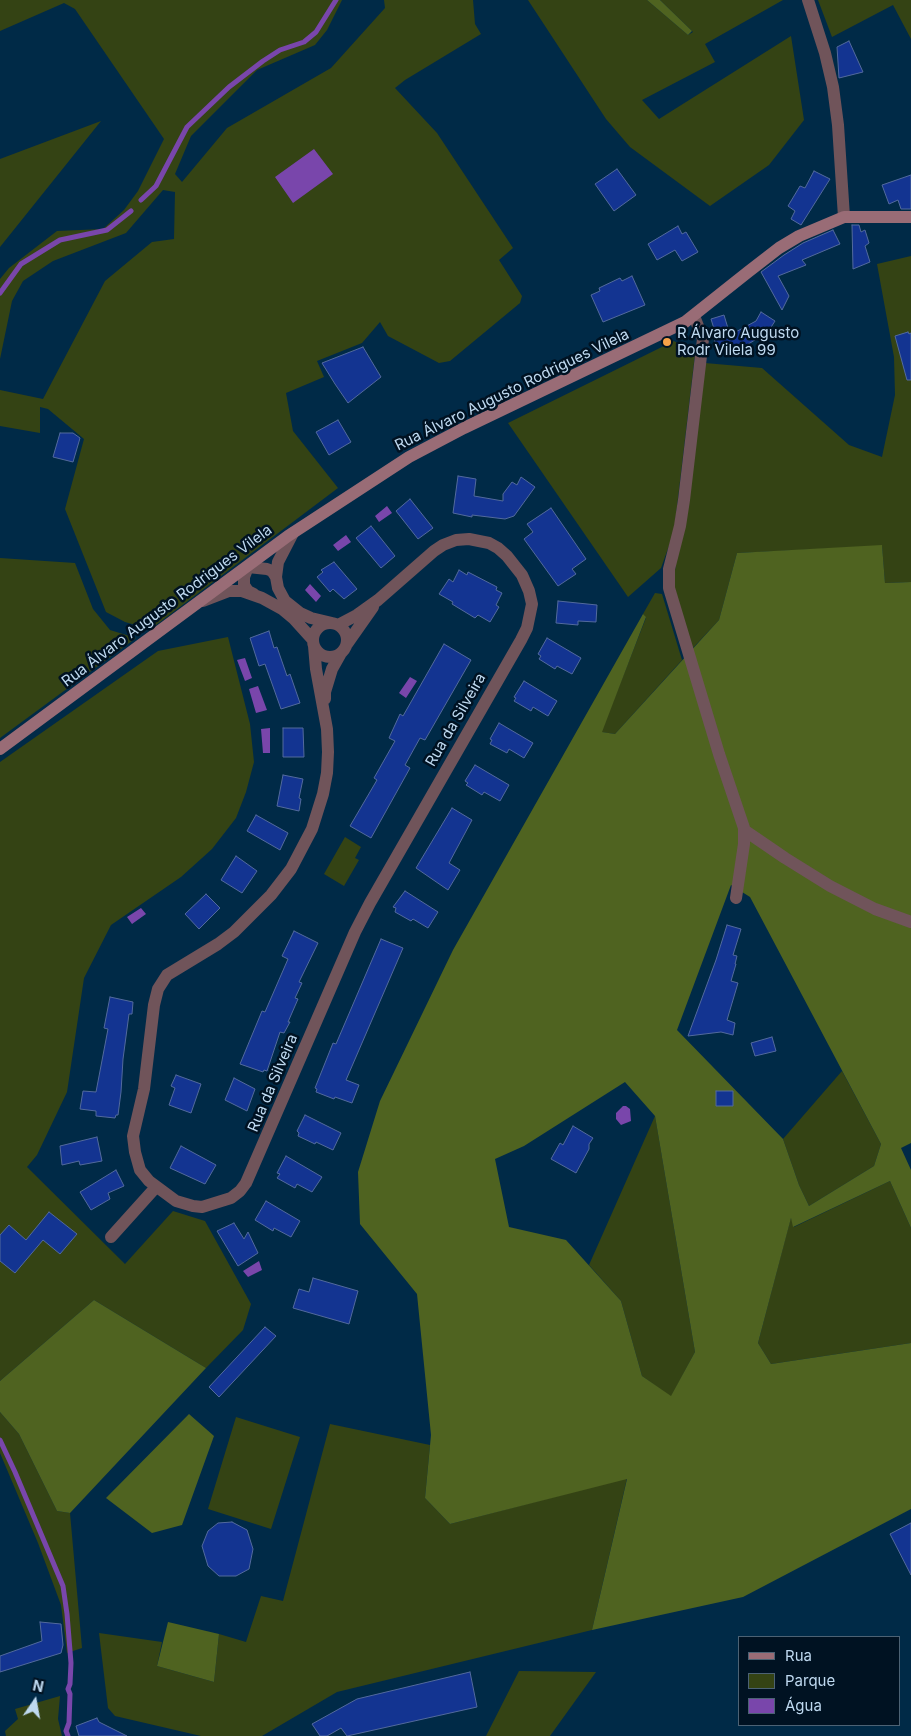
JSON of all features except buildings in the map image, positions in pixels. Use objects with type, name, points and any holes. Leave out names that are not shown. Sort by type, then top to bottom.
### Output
[{"type":"main road","name":"Rua Álvaro Augusto Rodrigues Vilela","points":[[0,749],[294,533],[409,458],[464,428],[685,322],[779,248],[799,236],[844,217],[911,217]]},
{"type":"street","points":[[808,0],[825,53],[833,87],[838,125],[844,217]]},
{"type":"street","points":[[694,316],[703,339],[684,500],[680,526],[669,570],[669,588],[713,736],[744,830],[744,844],[736,898]]},
{"type":"street","points":[[276,577],[267,568],[248,567],[244,578],[244,585],[248,591],[282,609],[294,619],[321,655],[331,657],[344,648],[346,633],[335,624],[300,613],[285,601],[278,588],[276,577],[278,562],[294,533]]},
{"type":"street","name":"Rua da Silveira","points":[[469,539],[489,543],[507,556],[522,575],[532,604],[527,628],[521,640],[355,932],[246,1183],[231,1198],[202,1207],[176,1201],[149,1182],[140,1170],[133,1136],[144,1089],[154,1005],[158,989],[161,982],[172,971],[218,944],[240,926],[271,895],[291,869],[312,829],[323,794],[327,773],[328,752],[324,711],[316,669],[314,635],[321,626],[335,624],[357,615],[378,600],[434,550],[456,540],[469,539]]},
{"type":"street","points":[[201,602],[229,592],[242,591],[262,598]]},
{"type":"street","name":"Rua da Silveira","points":[[324,711],[325,692],[332,669],[344,648],[378,600]]},
{"type":"street","points":[[744,830],[830,886],[875,909],[911,922]]},
{"type":"street","points":[[111,1238],[156,1186]]},
{"type":"green space","points":[[0,0],[342,0],[327,30],[315,45],[257,70],[191,136],[175,174],[182,182],[227,128],[331,68],[385,8],[384,0],[473,0],[475,24],[481,34],[395,88],[437,133],[513,248],[499,260],[522,296],[520,303],[450,361],[439,363],[388,336],[380,322],[362,343],[317,361],[324,377],[286,393],[293,431],[338,488],[156,625],[146,628],[125,622],[106,612],[65,509],[84,439],[48,409],[40,407],[40,433],[0,426],[0,390],[43,399],[105,281],[152,242],[174,239],[175,192],[163,190],[126,233],[53,261],[23,281],[12,301],[0,359],[0,279],[9,268],[57,231],[103,229],[124,210],[138,191],[164,139],[75,9],[64,3],[0,31]]},
{"type":"green space","points":[[528,0],[647,0],[688,35],[693,32],[660,0],[783,0],[705,44],[715,62],[642,100],[659,119],[791,36],[804,120],[769,165],[710,206],[630,147],[606,119]]},
{"type":"green space","points":[[647,0],[660,0],[692,31],[688,35]]},
{"type":"green space","points":[[818,0],[911,0],[911,39],[893,5],[832,37]]},
{"type":"green space","points":[[101,121],[0,247],[0,159]]},
{"type":"green space","points":[[911,256],[911,582],[885,583],[882,546],[737,553],[719,620],[692,649],[675,589],[674,577],[705,363],[762,368],[849,445],[882,457],[895,395],[894,357],[877,264]]},
{"type":"green space","points":[[674,341],[695,354],[674,532],[661,568],[628,597],[508,423]]},
{"type":"green space","points":[[882,545],[885,583],[911,582],[911,1143],[901,1148],[911,1170],[911,1228],[890,1181],[793,1227],[791,1218],[758,1343],[771,1364],[911,1343],[911,1509],[743,1597],[592,1630],[627,1479],[450,1524],[425,1498],[431,1435],[417,1294],[360,1224],[358,1172],[380,1101],[453,950],[643,614],[646,617],[602,732],[615,734],[719,620],[737,553]],"holes":[[[731,885],[750,897],[881,1144],[874,1166],[809,1206],[799,1185],[783,1139],[677,1030]],[[625,1082],[655,1116],[695,1352],[671,1396],[642,1376],[621,1301],[566,1240],[509,1227],[495,1159],[524,1146]]]},
{"type":"green space","points":[[0,558],[75,563],[93,609],[110,630],[136,638],[0,738]]},
{"type":"green space","points":[[655,593],[662,594],[682,660],[615,734],[601,732],[646,618],[643,614]]},
{"type":"green space","points":[[228,637],[250,724],[254,762],[246,792],[236,818],[212,849],[181,877],[111,925],[84,978],[67,1092],[37,1155],[27,1167],[125,1264],[173,1211],[205,1221],[251,1304],[243,1330],[206,1368],[94,1300],[0,1381],[0,762],[158,651]]},
{"type":"green space","points":[[345,837],[361,847],[355,858],[359,860],[344,886],[324,874]]},
{"type":"green space","points":[[842,1071],[881,1144],[874,1166],[809,1206],[799,1185],[783,1139]]},
{"type":"green space","points":[[655,1116],[695,1352],[671,1397],[642,1376],[621,1301],[589,1265]]},
{"type":"green space","points":[[890,1181],[911,1228],[911,1343],[771,1364],[758,1343],[791,1217],[794,1227]]},
{"type":"green space","points":[[94,1300],[206,1368],[70,1513],[57,1511],[19,1434],[0,1412],[0,1381]]},
{"type":"green space","points":[[0,1412],[19,1434],[57,1511],[70,1513],[82,1648],[67,1653],[61,1605],[38,1543],[0,1453]]},
{"type":"green space","points":[[189,1414],[214,1436],[182,1525],[152,1533],[106,1498]]},
{"type":"green space","points":[[236,1417],[300,1437],[271,1529],[208,1509]]},
{"type":"green space","points":[[330,1424],[430,1445],[425,1498],[450,1524],[627,1478],[592,1630],[337,1692],[262,1736],[201,1736],[115,1716],[108,1708],[99,1633],[162,1642],[157,1666],[214,1682],[219,1634],[246,1642],[261,1596],[283,1601]]},
{"type":"green space","points":[[168,1622],[219,1634],[214,1682],[157,1666]]},
{"type":"green space","points":[[519,1671],[596,1672],[550,1736],[486,1736]]},
{"type":"green space","points":[[60,1696],[58,1719],[62,1736],[6,1736],[5,1731],[18,1719],[15,1709]]},
{"type":"water","points":[[314,149],[333,174],[293,203],[275,177]]},
{"type":"water","points":[[387,506],[392,513],[379,522],[375,516]]},
{"type":"water","points":[[346,535],[351,542],[338,551],[333,545]]},
{"type":"water","points":[[310,584],[321,596],[316,602],[305,590]]},
{"type":"water","points":[[245,658],[252,678],[245,681],[237,660]]},
{"type":"water","points":[[410,677],[417,681],[406,698],[399,693]]},
{"type":"water","points":[[258,686],[267,710],[256,713],[249,689]]},
{"type":"water","points":[[270,728],[270,753],[263,753],[261,729]]},
{"type":"water","points":[[141,908],[146,914],[132,924],[127,917]]},
{"type":"water","points":[[623,1106],[630,1109],[631,1121],[621,1125],[616,1119],[616,1113]]},
{"type":"water","points":[[259,1261],[262,1270],[248,1277],[243,1271]]},
{"type":"waterway","points":[[141,200],[156,186],[187,127],[229,87],[263,61],[280,50],[304,42],[316,32],[336,0]]},
{"type":"waterway","points":[[0,293],[21,264],[60,240],[107,230],[131,211]]},
{"type":"waterway","points":[[0,1440],[63,1586],[71,1663],[68,1689],[70,1694],[69,1723],[66,1731],[68,1736]]},
{"type":"place","name":"R Álvaro Augusto Rodr Vilela 99","points":[[667,342]]}]
